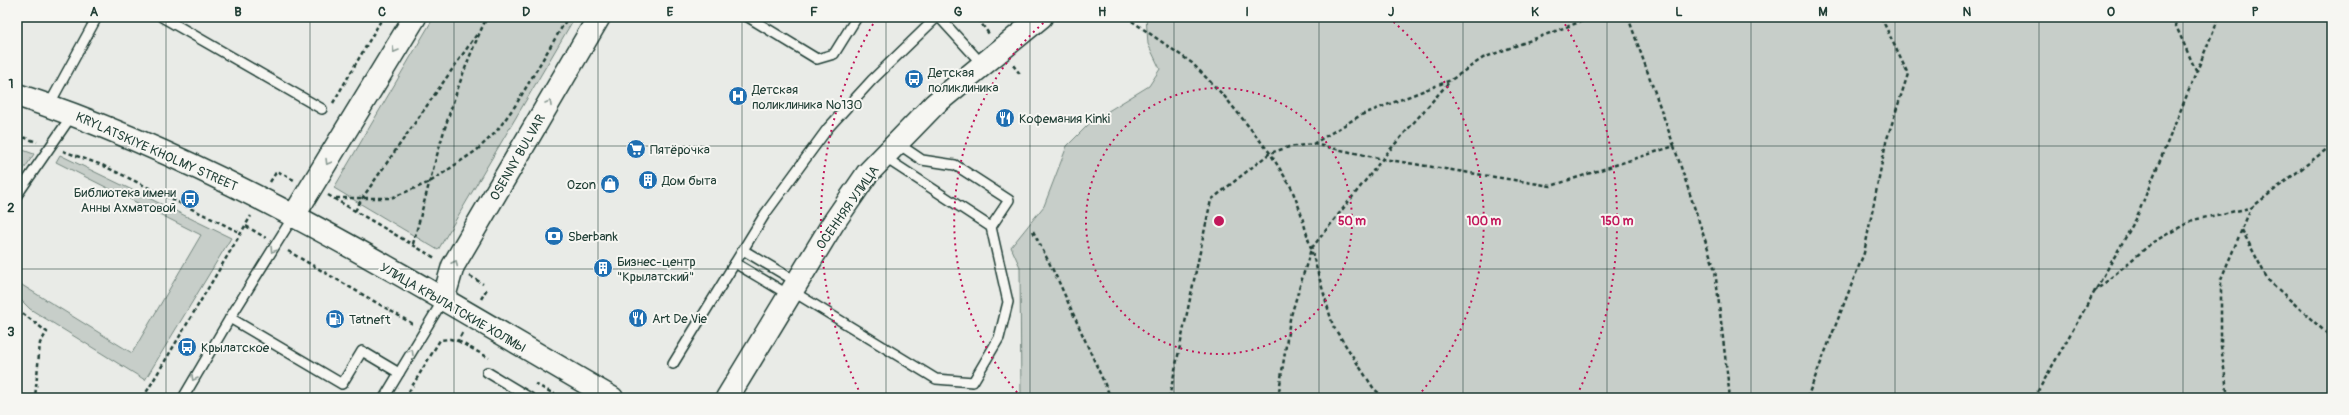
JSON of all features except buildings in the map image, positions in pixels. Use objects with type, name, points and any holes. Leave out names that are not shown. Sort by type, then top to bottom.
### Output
[{"type":"street","points":[[294,217],[415,17]]},
{"type":"street","name":"OSENNY BULVAR","points":[[443,300],[452,266],[599,17]]},
{"type":"street","name":"ОСЕННЯЯ УЛИЦА","points":[[727,398],[844,206],[890,150],[935,104],[1041,17]]},
{"type":"street","name":"KRYLATSKIYE KHOLMY STREET","points":[[17,95],[49,105],[155,148],[261,199],[294,217]]},
{"type":"street","name":"УЛИЦА КРЫЛАТСКИЕ ХОЛМЫ","points":[[294,217],[443,300],[612,398]]},
{"type":"lane","points":[[49,105],[97,17]]},
{"type":"lane","points":[[162,17],[322,109]]},
{"type":"lane","points":[[748,17],[817,58],[834,54],[857,17]]},
{"type":"lane","points":[[673,364],[766,214],[828,128],[872,80],[938,17],[982,64]]},
{"type":"lane","points":[[17,195],[72,114]]},
{"type":"lane","points":[[743,250],[793,289],[936,379],[973,382],[999,338],[1008,302],[991,227],[890,150]]},
{"type":"lane","points":[[890,150],[922,160],[955,165],[1009,200],[991,227]]},
{"type":"lane","points":[[183,398],[230,318],[294,217]]},
{"type":"lane","points":[[735,263],[793,289]]},
{"type":"lane","points":[[384,398],[443,300]]},
{"type":"lane","points":[[230,318],[342,384],[362,351],[399,373]]},
{"type":"lane","points":[[487,372],[530,398]]},
{"type":"path","points":[[322,109],[333,103],[383,17]]},
{"type":"path","points":[[413,244],[443,130],[470,52],[487,17]]},
{"type":"path","points":[[482,284],[355,211],[336,198],[363,197],[375,200],[391,198],[430,182],[477,150],[496,132],[515,106],[568,17]]},
{"type":"path","points":[[1126,17],[1192,63],[1225,97],[1270,153],[1291,187],[1311,249],[1333,326],[1374,389],[1385,398]]},
{"type":"path","points":[[1313,144],[1361,115],[1450,80],[1483,58],[1593,17]]},
{"type":"path","points":[[1628,17],[1674,146],[1715,270],[1730,398]]},
{"type":"path","points":[[1807,398],[1864,254],[1886,142],[1908,74],[1881,17]]},
{"type":"path","points":[[2172,17],[2197,72]]},
{"type":"path","points":[[2034,398],[2092,293],[2136,219],[2219,17]]},
{"type":"path","points":[[355,211],[363,197],[483,26]]},
{"type":"path","points":[[1278,398],[1290,319],[1311,249],[1383,159],[1450,80]]},
{"type":"path","points":[[17,135],[102,165],[241,233]]},
{"type":"path","points":[[1169,398],[1211,200],[1270,153],[1289,147],[1313,144],[1383,159],[1551,186],[1674,146]]},
{"type":"path","points":[[2092,293],[2153,242],[2193,220],[2251,208],[2332,145]]},
{"type":"path","points":[[143,398],[246,226],[277,171]]},
{"type":"path","points":[[2228,398],[2221,346],[2221,278],[2251,208]]},
{"type":"path","points":[[246,226],[440,340],[450,339],[458,341],[488,287]]},
{"type":"path","points":[[2242,229],[2268,280],[2332,338]]},
{"type":"path","points":[[1034,231],[1112,398]]},
{"type":"path","points":[[17,309],[47,332],[40,343],[35,398]]},
{"type":"path","points":[[405,398],[440,340]]},
{"type":"shaded area","points":[[434,17],[575,17],[438,250],[334,188]]},
{"type":"shaded area","points":[[1146,17],[2332,17],[2332,398],[1021,398],[1020,267],[1011,247],[1044,206],[1067,146],[1092,121],[1149,86],[1160,69],[1148,44]]},
{"type":"shaded area","points":[[17,148],[34,154],[17,180]]},
{"type":"shaded area","points":[[60,155],[231,238],[145,380],[30,309],[17,296],[17,282],[132,353],[201,235],[56,162]]},
{"type":"place","name":"Детская поликлиника","points":[[914,79]]},
{"type":"place","name":"Детская поликлиника №130","points":[[738,96]]},
{"type":"place","name":"Кофемания Kinki","points":[[1005,118]]},
{"type":"place","name":"Пятёрочка","points":[[636,149]]},
{"type":"place","name":"Дом быта","points":[[648,180]]},
{"type":"place","name":"Ozon","points":[[610,184]]},
{"type":"place","name":"Библиотека имени Анны Ахматовой","points":[[190,199]]},
{"type":"place","name":"Sberbank","points":[[554,236]]},
{"type":"place","name":"Бизнес-центр \"Крылатский\"","points":[[603,268]]},
{"type":"place","name":"Art De Vie","points":[[638,318]]},
{"type":"place","name":"Tatneft","points":[[335,319]]},
{"type":"place","name":"Крылатское","points":[[187,347]]}]
